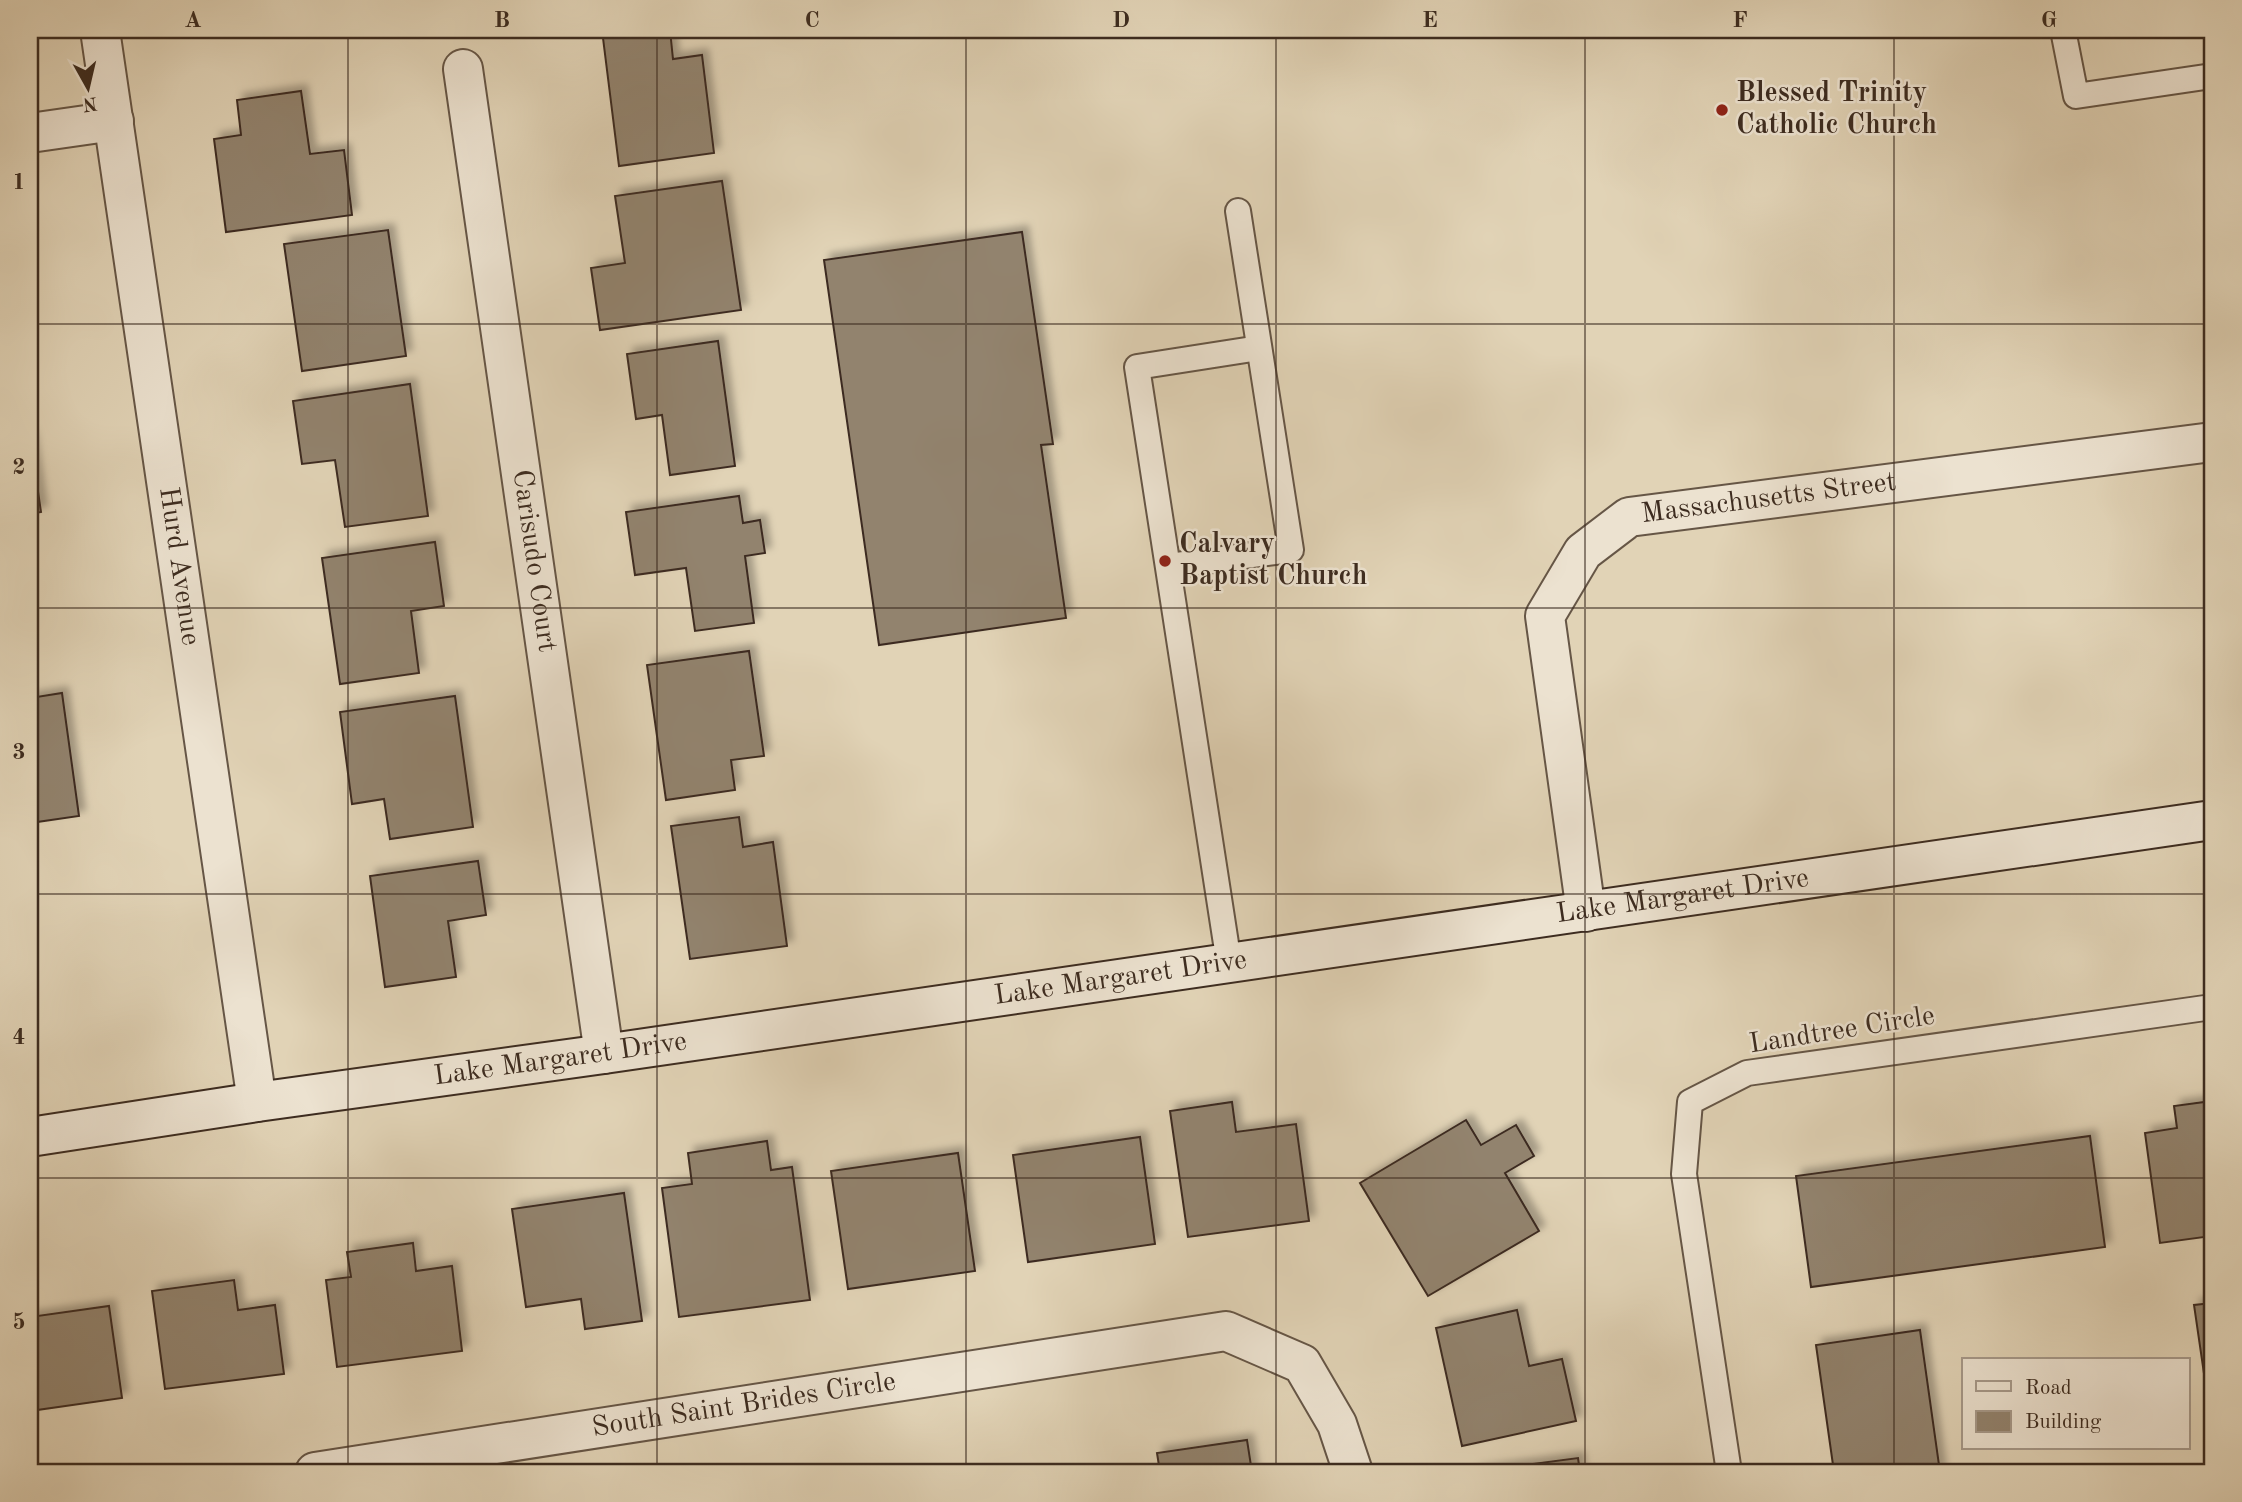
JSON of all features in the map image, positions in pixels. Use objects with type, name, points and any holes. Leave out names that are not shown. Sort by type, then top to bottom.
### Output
[{"type":"street","name":"Hurd Avenue","points":[[100,30],[257,1102]]},
{"type":"street","name":"Carisudo Court","points":[[463,69],[604,1054]]},
{"type":"street","points":[[30,133],[114,121]]},
{"type":"street","name":"Massachusetts Street","points":[[1586,912],[1545,617],[1583,552],[1629,517],[2212,442]]},
{"type":"street","name":"Lake Margaret Drive","points":[[30,1137],[257,1102],[2212,821]]},
{"type":"street","name":"South Saint Brides Circle","points":[[315,1472],[1226,1331],[1302,1364],[1337,1424],[1353,1472]]},
{"type":"lane","points":[[2063,30],[2076,96],[2212,76]]},
{"type":"lane","points":[[1168,566],[1291,550],[1238,211]]},
{"type":"lane","points":[[1229,963],[1137,367],[1259,348]]},
{"type":"lane","name":"Landtree Circle","points":[[1729,1472],[1684,1174],[1690,1102],[1747,1073],[2212,1007]]},
{"type":"building","points":[[602,30],[670,30],[673,59],[702,55],[714,153],[619,166]]},
{"type":"building","points":[[301,91],[310,154],[344,150],[352,215],[226,232],[214,139],[241,135],[237,100]]},
{"type":"building","points":[[722,181],[741,310],[600,330],[591,268],[625,263],[615,196]]},
{"type":"building","points":[[388,230],[406,356],[302,371],[284,244]]},
{"type":"building","points":[[1022,232],[1053,444],[1041,445],[1066,618],[879,645],[824,260]]},
{"type":"building","points":[[718,341],[735,466],[670,475],[662,415],[636,419],[627,354]]},
{"type":"building","points":[[410,384],[428,516],[345,527],[335,460],[302,464],[293,401]]},
{"type":"building","points":[[30,436],[41,512],[30,514]]},
{"type":"building","points":[[739,496],[743,523],[760,520],[765,553],[745,556],[754,623],[695,631],[686,568],[635,575],[626,512]]},
{"type":"building","points":[[435,542],[444,606],[411,611],[419,673],[340,684],[322,558]]},
{"type":"building","points":[[749,651],[764,756],[731,760],[735,790],[666,800],[647,665]]},
{"type":"building","points":[[62,693],[79,816],[30,823],[30,698]]},
{"type":"building","points":[[455,696],[473,827],[390,839],[384,799],[352,804],[340,712]]},
{"type":"building","points":[[739,817],[743,847],[773,842],[787,946],[690,959],[671,826]]},
{"type":"building","points":[[478,861],[486,915],[448,921],[456,977],[385,987],[370,876]]},
{"type":"building","points":[[2212,1101],[2212,1236],[2160,1243],[2145,1133],[2177,1128],[2174,1106]]},
{"type":"building","points":[[1232,1102],[1236,1132],[1296,1124],[1309,1221],[1188,1237],[1170,1111]]},
{"type":"building","points":[[1466,1120],[1481,1145],[1516,1125],[1534,1156],[1505,1173],[1539,1231],[1428,1296],[1360,1183]]},
{"type":"building","points":[[2090,1136],[2105,1247],[1811,1287],[1796,1176]]},
{"type":"building","points":[[1140,1137],[1155,1244],[1028,1262],[1013,1155]]},
{"type":"building","points":[[767,1141],[771,1170],[792,1167],[810,1300],[679,1317],[662,1188],[692,1184],[688,1153]]},
{"type":"building","points":[[958,1153],[975,1271],[848,1289],[831,1171]]},
{"type":"building","points":[[624,1193],[642,1321],[585,1329],[581,1299],[526,1307],[512,1209]]},
{"type":"building","points":[[413,1243],[416,1271],[452,1266],[462,1351],[337,1367],[326,1280],[351,1277],[347,1252]]},
{"type":"building","points":[[234,1280],[238,1310],[275,1305],[284,1374],[165,1389],[152,1291]]},
{"type":"building","points":[[2212,1303],[2212,1408],[2209,1408],[2194,1305]]},
{"type":"building","points":[[109,1306],[122,1398],[30,1411],[30,1317]]},
{"type":"building","points":[[1517,1310],[1529,1366],[1562,1359],[1576,1421],[1462,1446],[1436,1328]]},
{"type":"building","points":[[1920,1330],[1940,1472],[1834,1472],[1816,1345]]},
{"type":"building","points":[[1247,1440],[1252,1472],[1160,1472],[1157,1453]]},
{"type":"building","points":[[1578,1458],[1580,1472],[1473,1472]]},
{"type":"place","name":"Blessed Trinity Catholic Church","points":[[1722,110]]},
{"type":"place","name":"Calvary Baptist Church","points":[[1165,561]]}]
